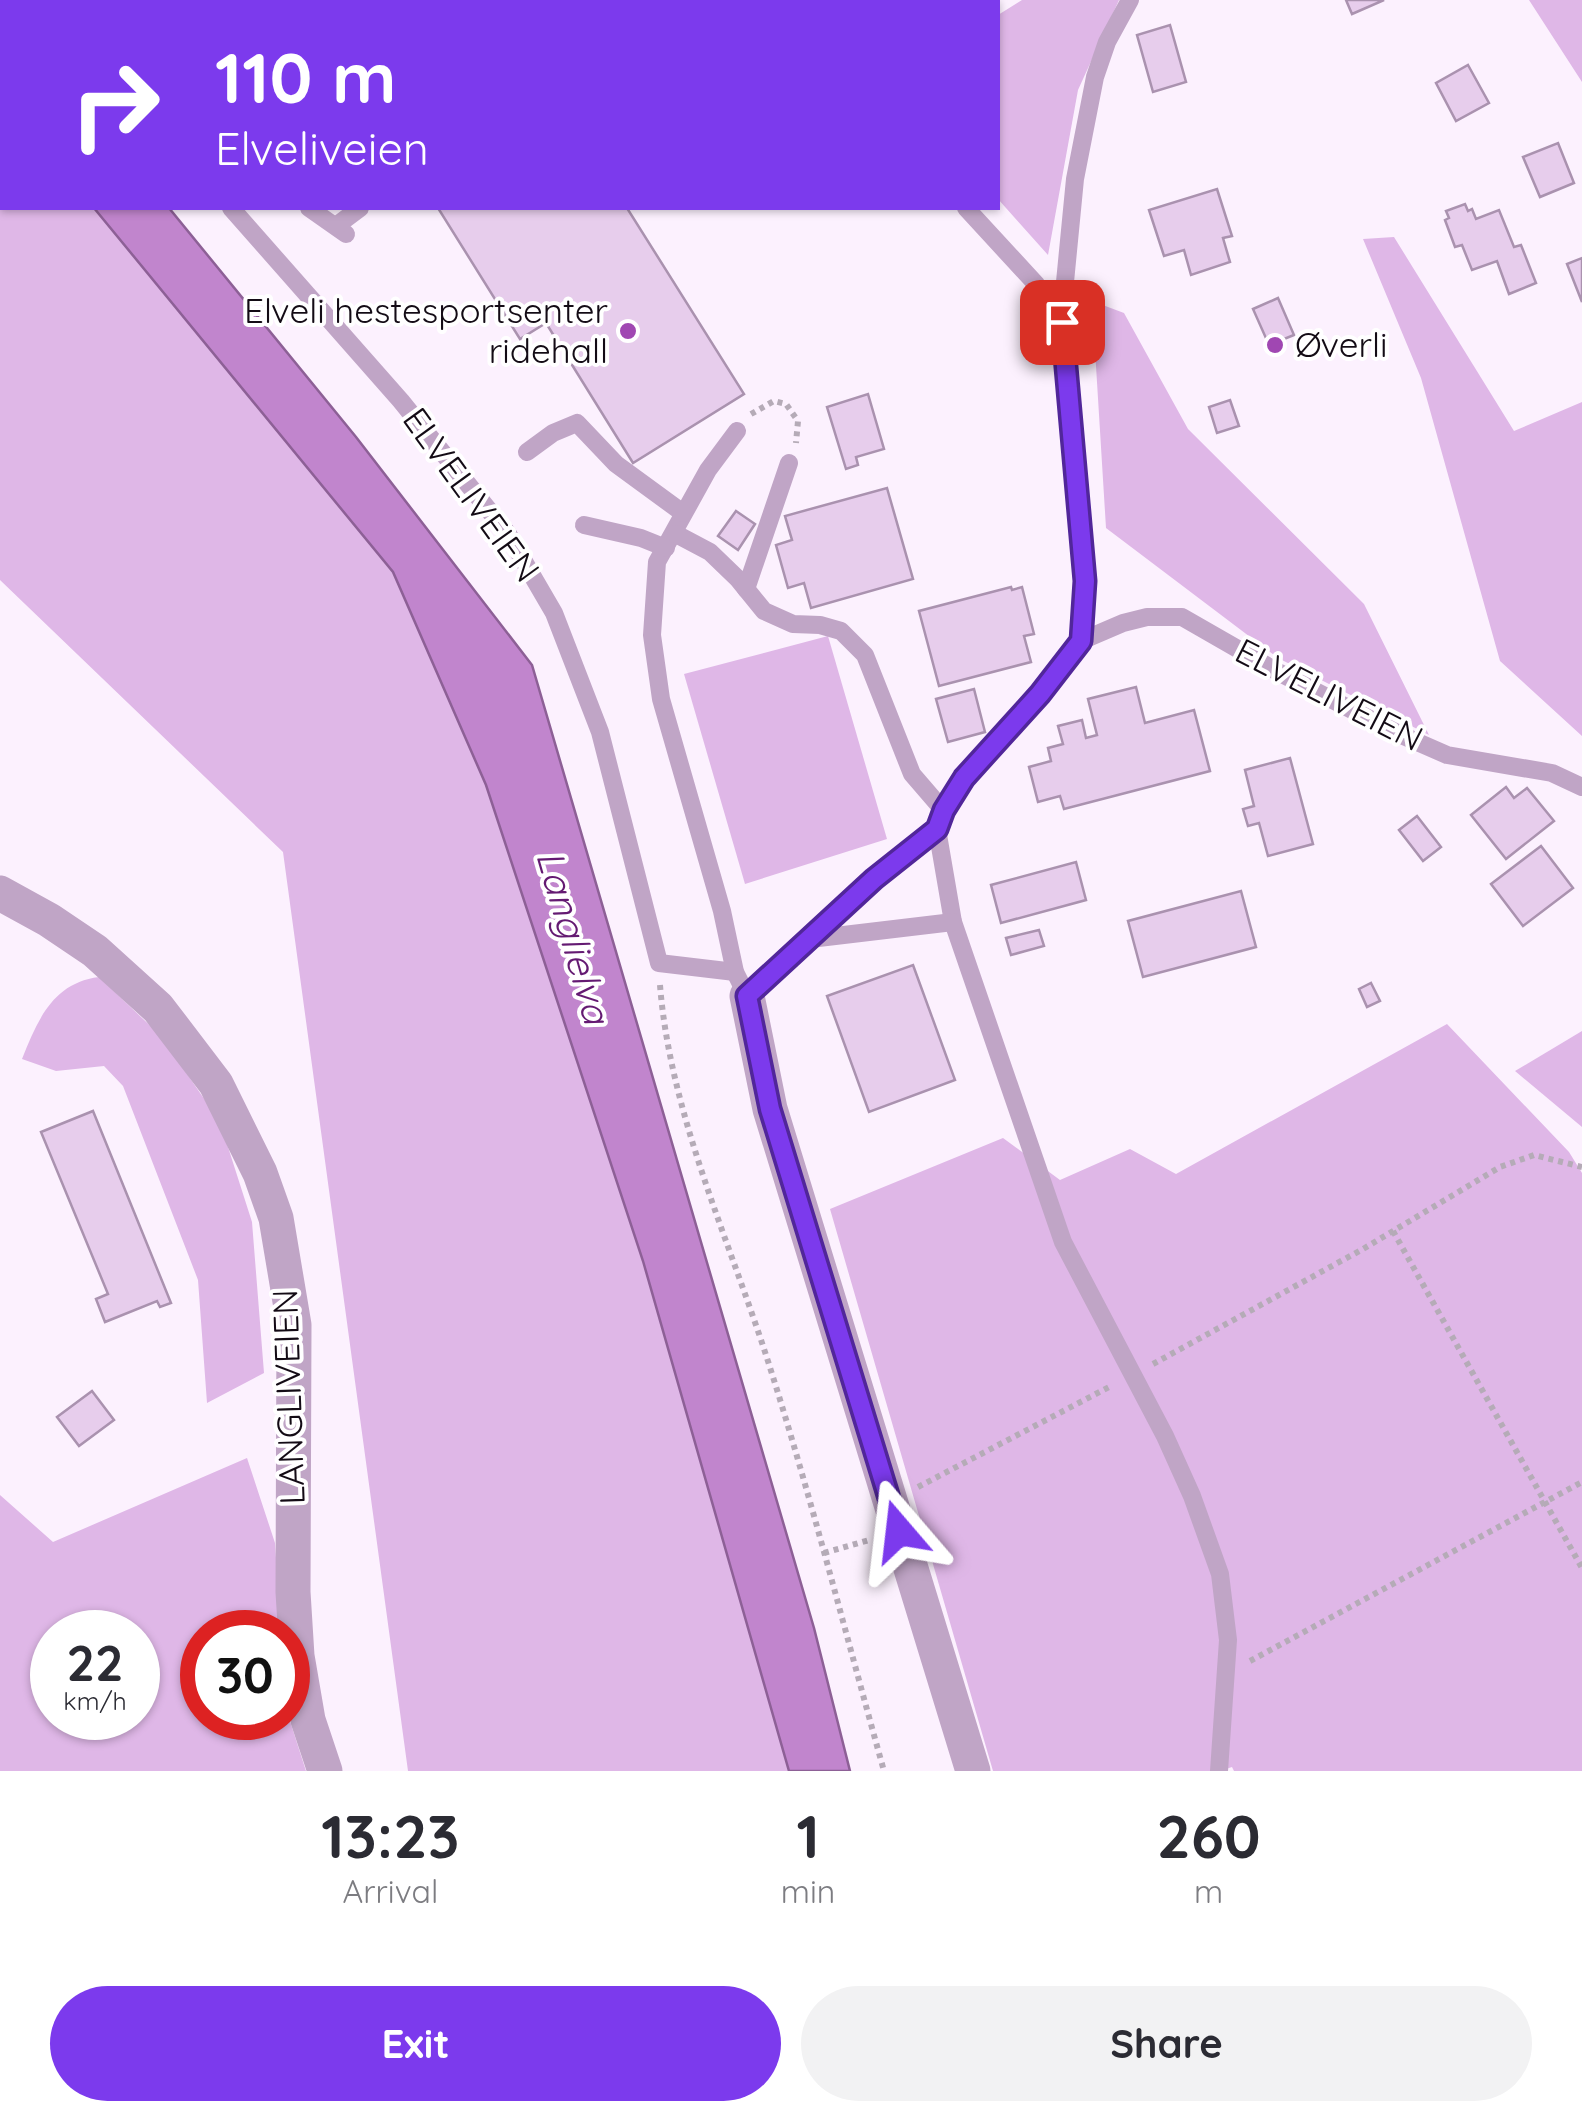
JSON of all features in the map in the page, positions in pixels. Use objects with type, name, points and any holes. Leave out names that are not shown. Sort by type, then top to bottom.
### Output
[{"type":"street","name":"LANGLIVEIEN","points":[[0,893],[95,952],[158,1008],[216,1084],[260,1173],[276,1218],[294,1325],[296,1656],[308,1720],[325,1771]]},
{"type":"street","points":[[741,984],[770,1109],[973,1771]]},
{"type":"lane","points":[[1081,641],[1085,581],[1062,322],[1075,179],[1095,77],[1112,30],[1130,0]]},
{"type":"lane","name":"ELVELIVEIEN","points":[[233,210],[401,401],[508,534],[554,614],[600,732],[659,963]]},
{"type":"lane","points":[[312,210],[341,230],[358,210]]},
{"type":"lane","points":[[968,210],[1036,284],[1062,322]]},
{"type":"lane","points":[[527,452],[576,423],[616,464],[683,513]]},
{"type":"lane","points":[[737,431],[708,470],[657,562],[652,635],[662,699],[741,984]]},
{"type":"lane","points":[[746,589],[789,463]]},
{"type":"lane","points":[[584,525],[710,552],[764,611],[792,624],[841,631],[865,655],[912,774],[944,810]]},
{"type":"lane","name":"ELVELIVEIEN","points":[[937,829],[964,778],[1040,694],[1081,641],[1147,617],[1182,617],[1276,670],[1447,755],[1552,774],[1582,786]]},
{"type":"lane","points":[[659,963],[741,984],[809,939],[874,879],[937,829],[953,922],[1063,1242],[1165,1436],[1220,1574],[1226,1672],[1220,1771]]},
{"type":"lane","points":[[809,939],[953,922]]},
{"type":"path","points":[[737,431],[746,418],[763,406],[774,401],[786,404],[798,422],[789,463]]},
{"type":"path","points":[[659,963],[668,1047],[687,1118],[786,1418],[884,1771]]},
{"type":"path","points":[[823,1554],[1500,1167],[1534,1155],[1582,1166]]},
{"type":"path","points":[[1393,1231],[1582,1568]]},
{"type":"path","points":[[1226,1672],[1582,1482]]},
{"type":"shaded area","points":[[1022,0],[1119,0],[1078,90],[1048,255],[1000,201],[1000,14]]},
{"type":"shaded area","points":[[1529,0],[1582,0],[1582,82]]},
{"type":"shaded area","points":[[0,210],[96,210],[393,572],[486,785],[643,1261],[789,1771],[408,1771],[283,852],[0,580]]},
{"type":"shaded area","points":[[1394,237],[1514,431],[1582,402],[1582,736],[1500,661],[1421,378],[1363,239]]},
{"type":"shaded area","points":[[1092,301],[1124,313],[1188,429],[1364,604],[1429,735],[1278,658],[1106,528]]},
{"type":"shaded area","points":[[828,636],[887,839],[745,884],[684,674]]},
{"type":"shaded area","points":[[99,977],[161,1036],[220,1122],[252,1222],[264,1373],[207,1403],[198,1280],[123,1086],[104,1066],[56,1071],[22,1059],[49,1005],[70,987]]},
{"type":"shaded area","points":[[1447,1024],[1569,1152],[1582,1173],[1582,1771],[1234,1771],[1232,1767],[1220,1771],[993,1771],[830,1209],[1003,1138],[1060,1180],[1130,1149],[1176,1174]]},
{"type":"shaded area","points":[[1582,1031],[1582,1127],[1515,1071]]},
{"type":"shaded area","points":[[247,1458],[275,1543],[280,1610],[180,1610],[180,1740],[296,1740],[306,1771],[0,1771],[0,1495],[53,1542]]},
{"type":"water","name":"Langlielva","points":[[96,210],[171,210],[356,437],[532,665],[814,1628],[850,1771],[789,1771],[643,1261],[486,785],[393,572]]},
{"type":"building","points":[[1346,0],[1384,0],[1352,14]]},
{"type":"building","points":[[1170,25],[1186,82],[1153,92],[1137,35]]},
{"type":"building","points":[[1468,65],[1489,103],[1456,121],[1436,83]]},
{"type":"building","points":[[1558,143],[1574,183],[1540,197],[1523,157]]},
{"type":"building","points":[[1217,189],[1232,236],[1223,238],[1230,262],[1191,275],[1184,250],[1164,256],[1149,210]]},
{"type":"building","points":[[1465,204],[1476,219],[1499,210],[1514,247],[1521,245],[1536,283],[1509,294],[1497,261],[1472,270],[1462,245],[1455,247],[1445,220],[1449,218],[1446,211]]},
{"type":"building","name":"Elveli hestesportsenter ridehall","points":[[439,210],[628,210],[744,394],[633,463],[546,323],[520,339]]},
{"type":"building","points":[[1582,258],[1582,302],[1567,264]]},
{"type":"building","points":[[1278,298],[1294,335],[1269,345],[1253,309]]},
{"type":"building","points":[[868,394],[884,449],[856,457],[858,465],[846,469],[827,407]]},
{"type":"building","points":[[1230,400],[1239,426],[1217,433],[1209,407]]},
{"type":"building","points":[[887,488],[913,579],[811,608],[804,583],[788,588],[776,545],[792,540],[785,516]]},
{"type":"building","points":[[736,511],[755,524],[738,550],[718,536]]},
{"type":"building","points":[[1022,587],[1034,634],[1024,636],[1031,662],[939,686],[919,611]]},
{"type":"building","points":[[1136,687],[1145,723],[1194,710],[1210,771],[1064,809],[1060,796],[1038,802],[1029,767],[1051,761],[1048,748],[1063,744],[1058,726],[1082,720],[1086,738],[1097,735],[1088,699]]},
{"type":"building","points":[[974,689],[985,732],[948,742],[936,699]]},
{"type":"building","points":[[1290,758],[1313,844],[1268,856],[1259,823],[1248,826],[1243,809],[1254,806],[1245,770]]},
{"type":"building","points":[[1506,787],[1514,798],[1527,788],[1554,821],[1506,859],[1471,815]]},
{"type":"building","points":[[1417,816],[1441,847],[1423,861],[1399,830]]},
{"type":"building","points":[[1541,846],[1573,888],[1523,926],[1491,884]]},
{"type":"building","points":[[1076,862],[1086,900],[1001,923],[991,885]]},
{"type":"building","points":[[1241,891],[1256,947],[1143,977],[1128,921]]},
{"type":"building","points":[[1039,930],[1044,946],[1011,955],[1006,938]]},
{"type":"building","points":[[913,965],[955,1080],[869,1112],[827,996]]},
{"type":"building","points":[[1371,983],[1380,1001],[1367,1007],[1359,989]]},
{"type":"building","points":[[93,1111],[171,1303],[160,1307],[157,1301],[105,1322],[96,1299],[108,1294],[41,1132]]},
{"type":"building","points":[[92,1391],[114,1420],[79,1446],[57,1417]]},
{"type":"place","name":"Elveli hestesportsenter ridehall","points":[[628,331]]},
{"type":"place","name":"Øverli","points":[[1275,345]]},
{"type":"route","points":[[899,1531],[770,1109],[747,996],[874,879],[937,829],[964,778],[1040,694],[1081,641],[1085,581],[1062,322]]}]
